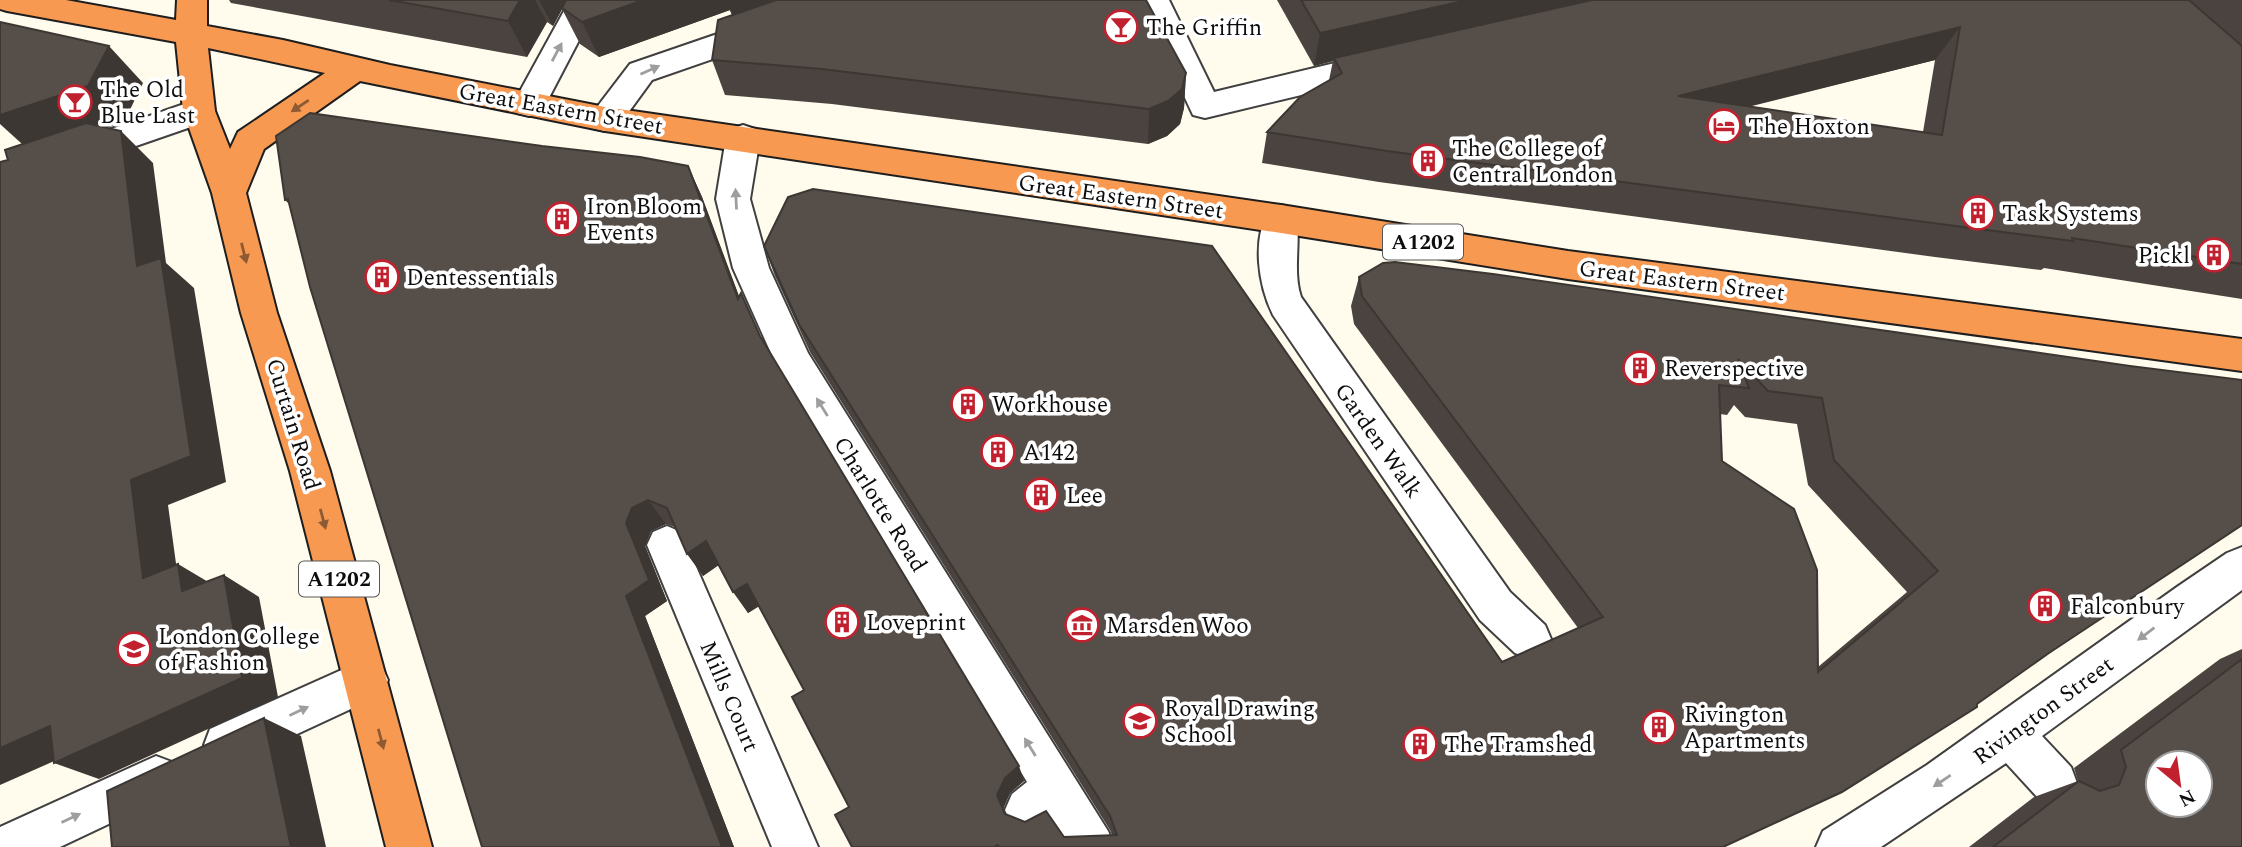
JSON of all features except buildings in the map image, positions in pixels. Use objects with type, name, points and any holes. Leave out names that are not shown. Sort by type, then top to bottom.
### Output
[{"type":"highway","name":"Great Eastern Street","points":[[7,0],[191,34],[605,119],[743,138],[888,163],[1281,219],[1568,265],[2242,355]]},
{"type":"highway","name":"Curtain Road","points":[[191,0],[191,34],[199,111],[229,193],[259,313],[310,471],[409,847]]},
{"type":"highway","points":[[229,193],[250,141],[356,68]]},
{"type":"street","points":[[529,104],[585,0]]},
{"type":"street","points":[[605,119],[641,72],[849,0]]},
{"type":"street","points":[[1161,1],[1205,106],[1408,58]]},
{"type":"street","points":[[0,180],[199,111]]},
{"type":"street","name":"Charlotte Road","points":[[743,138],[733,199],[751,268],[794,362],[1042,799],[1092,847]]},
{"type":"street","name":"Garden Walk","points":[[1281,219],[1276,258],[1286,304],[1495,606],[1530,639]]},
{"type":"street","name":"Mills Court","points":[[667,545],[795,847]]},
{"type":"street","name":"Rivington Street","points":[[1839,847],[1886,819],[2011,735],[2185,605],[2242,566]]},
{"type":"street","points":[[9,847],[366,680]]},
{"type":"street","points":[[2011,735],[2054,783]]},
{"type":"place","name":"The Griffin","points":[[1121,27]]},
{"type":"place","name":"The Old Blue Last","points":[[75,102]]},
{"type":"place","name":"The Hoxton","points":[[1724,126]]},
{"type":"place","name":"The College of Central London","points":[[1428,161]]},
{"type":"place","name":"Task Systems","points":[[1978,213]]},
{"type":"place","name":"Iron Bloom Events","points":[[562,219]]},
{"type":"place","name":"Pickl","points":[[2214,255]]},
{"type":"place","name":"Dentessentials","points":[[382,277]]},
{"type":"place","name":"Reverspective","points":[[1640,368]]},
{"type":"place","name":"Workhouse","points":[[968,404]]},
{"type":"place","name":"A142","points":[[998,452]]},
{"type":"place","name":"Lee","points":[[1041,495]]},
{"type":"place","name":"Falconbury","points":[[2045,606]]},
{"type":"place","name":"Loveprint","points":[[842,622]]},
{"type":"place","name":"Marsden Woo","points":[[1082,625]]},
{"type":"place","name":"London College of Fashion","points":[[134,649]]},
{"type":"place","name":"Royal Drawing School","points":[[1140,721]]},
{"type":"place","name":"Rivington Apartments","points":[[1659,727]]},
{"type":"place","name":"The Tramshed","points":[[1420,744]]}]
